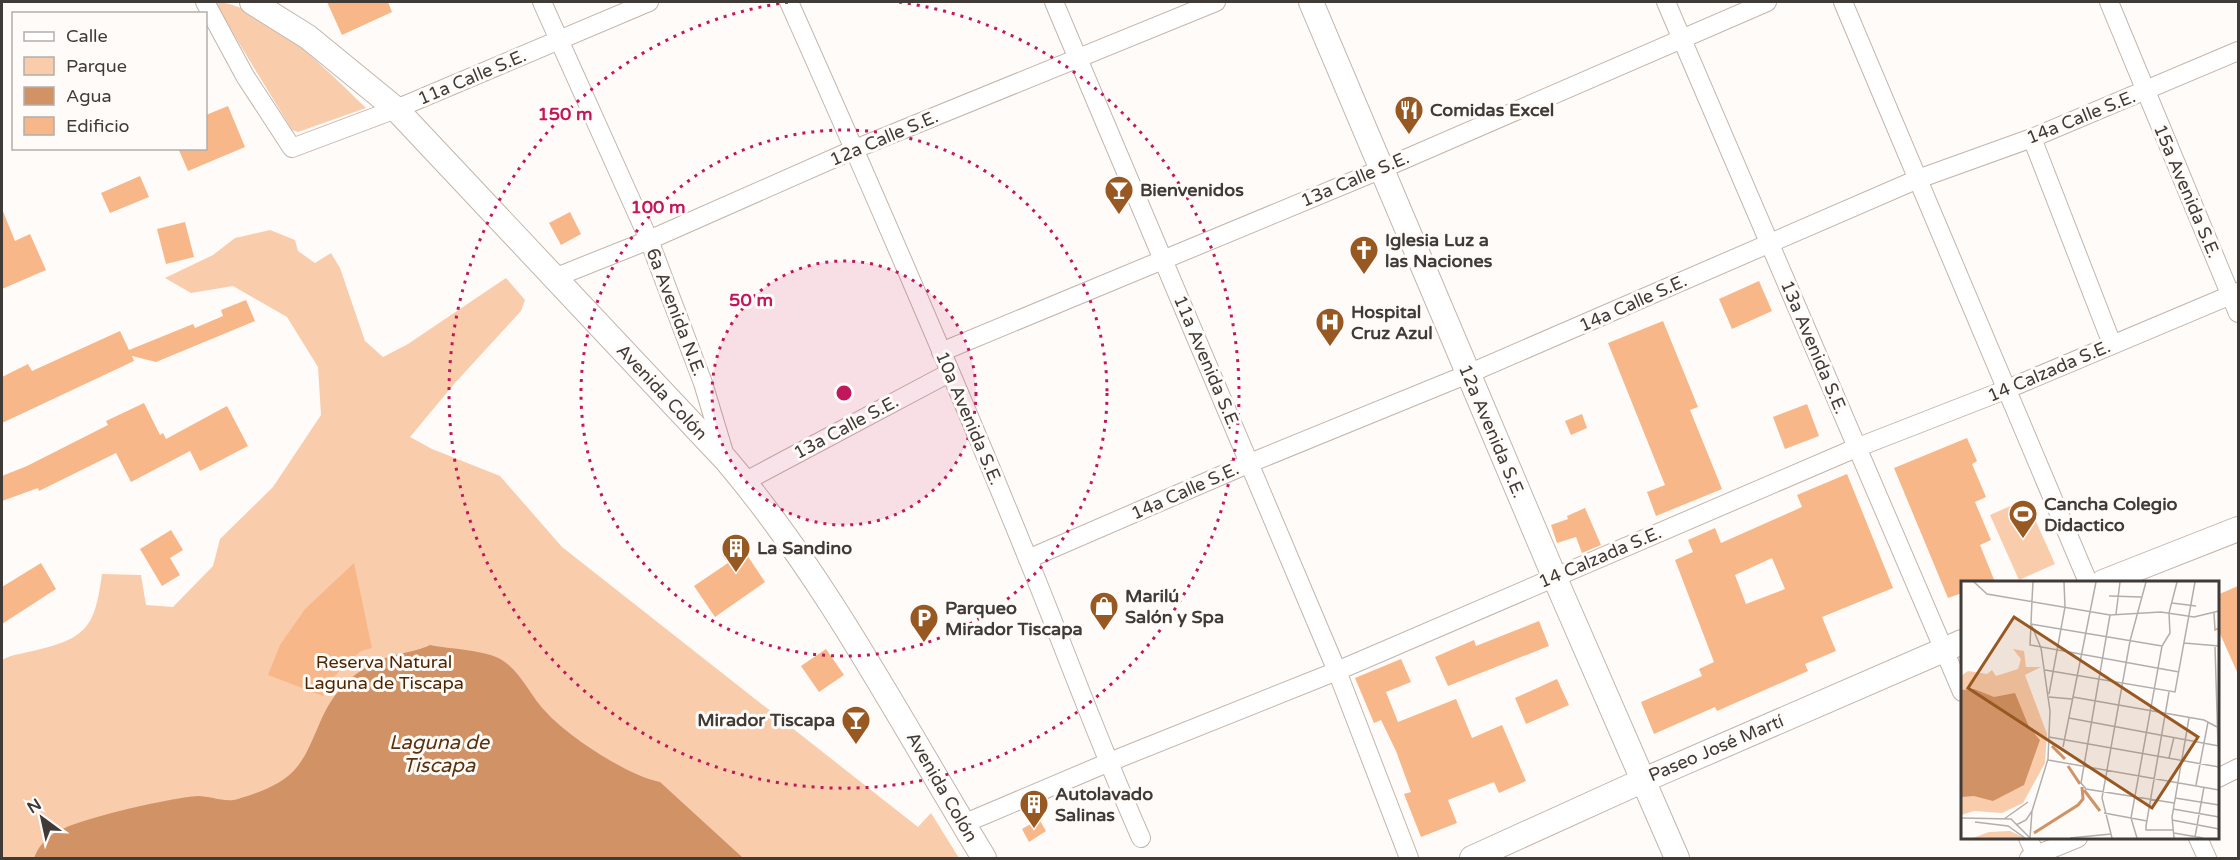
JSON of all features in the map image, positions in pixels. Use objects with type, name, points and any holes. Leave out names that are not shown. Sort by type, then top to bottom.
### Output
[{"type":"main road","name":"Avenida Colón","points":[[252,2],[308,37],[396,109],[727,461],[832,605],[984,858]]},
{"type":"main road","name":"12a Avenida S.E.","points":[[1311,2],[1554,576],[1677,858]]},
{"type":"main road","points":[[2106,581],[2238,529]]},
{"type":"main road","name":"Paseo José Martí","points":[[1472,858],[1644,780],[1953,646]]},
{"type":"street","name":"11a Calle S.E.","points":[[205,2],[245,76],[292,148],[396,109],[649,2]]},
{"type":"street","name":"6a Avenida N.E.","points":[[542,2],[649,240],[703,383],[727,461]]},
{"type":"street","name":"10a Avenida S.E.","points":[[789,2],[942,352],[1028,559],[1107,763],[1141,838]]},
{"type":"street","name":"11a Avenida S.E.","points":[[1054,2],[1337,671],[1408,858]]},
{"type":"street","name":"12a Calle S.E.","points":[[554,278],[649,240],[855,149],[1216,2]]},
{"type":"street","name":"13a Avenida S.E.","points":[[1666,2],[1856,448],[1953,646],[1961,687]]},
{"type":"street","name":"13a Calle S.E.","points":[[942,352],[1382,169],[1767,2]]},
{"type":"street","points":[[1843,2],[2088,581]]},
{"type":"street","name":"15a Avenida S.E.","points":[[2109,2],[2145,90],[2235,293],[2238,314]]},
{"type":"street","name":"14a Calle S.E.","points":[[1028,559],[1250,463],[1468,374],[1918,179],[2032,138],[2238,51]]},
{"type":"street","points":[[2032,138],[2112,344]]},
{"type":"street","name":"14 Calzada S.E.","points":[[963,824],[1107,763],[1337,671],[1856,448],[2005,390],[2235,293]]},
{"type":"street","name":"13a Calle S.E.","points":[[744,482],[949,373]]},
{"type":"street","points":[[2219,777],[2238,768]]},
{"type":"street","points":[[2029,839],[2034,857],[2074,839]]},
{"type":"street","points":[[2199,839],[2207,858]]},
{"type":"green space","points":[[214,2],[232,5],[274,27],[316,60],[366,108],[298,132],[292,130]]},
{"type":"green space","name":"Reserva Natural Laguna de Tiscapa","points":[[270,230],[295,240],[298,251],[315,263],[331,253],[340,268],[365,341],[383,357],[408,344],[506,278],[525,300],[521,311],[454,384],[410,437],[432,449],[500,476],[562,547],[918,827],[931,813],[959,858],[2,858],[2,660],[54,645],[79,634],[92,617],[102,574],[141,575],[146,605],[173,607],[213,566],[220,539],[273,487],[321,415],[318,367],[287,317],[233,286],[191,293],[165,278],[213,255],[235,238]]},
{"type":"green space","name":"Cancha Colegio Didactico","points":[[2026,499],[2055,564],[2019,580],[1990,515]]},
{"type":"water","name":"Laguna de Tiscapa","points":[[430,645],[478,652],[502,660],[521,678],[547,713],[569,733],[616,764],[660,782],[743,858],[34,858],[41,845],[49,837],[81,822],[123,810],[184,798],[198,796],[233,800],[254,794],[278,783],[297,767],[327,707],[347,682],[376,662]]},
{"type":"building","points":[[327,2],[388,2],[392,12],[342,35]]},
{"type":"building","points":[[228,106],[245,147],[188,171],[179,150],[207,150],[207,115]]},
{"type":"building","points":[[140,176],[149,197],[110,213],[101,193]]},
{"type":"building","points":[[2,209],[15,241],[30,234],[46,270],[2,289]]},
{"type":"building","points":[[570,212],[581,234],[561,245],[549,223]]},
{"type":"building","points":[[185,222],[194,257],[166,264],[157,229]]},
{"type":"building","points":[[1759,281],[1772,311],[1732,329],[1719,299]]},
{"type":"building","points":[[246,300],[255,321],[156,362],[132,356],[134,361],[2,423],[2,377],[28,364],[32,371],[120,331],[129,350],[193,324],[195,328],[223,316],[221,310]]},
{"type":"building","points":[[1663,321],[1698,407],[1690,410],[1722,489],[1656,516],[1647,492],[1665,485],[1608,343]]},
{"type":"building","points":[[144,403],[160,435],[163,433],[166,439],[227,406],[248,446],[200,471],[190,451],[131,482],[116,453],[39,491],[38,488],[2,501],[2,476],[27,466],[108,425],[106,421]]},
{"type":"building","points":[[1807,404],[1819,436],[1785,449],[1773,417]]},
{"type":"building","points":[[1582,414],[1587,428],[1571,435],[1565,421]]},
{"type":"building","points":[[1967,438],[1977,461],[1972,464],[1986,497],[1975,502],[1991,540],[1980,545],[1995,581],[1961,581],[1961,593],[1948,598],[1894,468]]},
{"type":"building","points":[[1847,474],[1893,588],[1822,617],[1836,651],[1805,664],[1808,671],[1717,711],[1715,707],[1654,734],[1641,702],[1702,676],[1699,669],[1714,662],[1675,560],[1693,552],[1688,540],[1715,528],[1721,543],[1802,507],[1797,495]],"holes":[[[1772,558],[1785,589],[1746,604],[1735,575]]]},
{"type":"building","points":[[1585,508],[1601,545],[1582,553],[1576,537],[1557,543],[1551,525],[1568,519],[1567,516]]},
{"type":"building","points":[[171,530],[183,550],[170,558],[180,575],[162,586],[140,549]]},
{"type":"building","name":"La Sandino","points":[[739,543],[765,582],[715,617],[694,586],[728,563],[722,555]]},
{"type":"building","points":[[41,563],[56,589],[2,624],[2,587]]},
{"type":"building","points":[[354,563],[372,648],[361,651],[343,667],[329,682],[323,696],[268,675],[280,645],[305,609]]},
{"type":"building","points":[[2238,586],[2238,674],[2219,631],[2219,594]]},
{"type":"building","points":[[1539,621],[1549,646],[1448,686],[1435,657],[1474,640],[1476,646]]},
{"type":"building","points":[[826,649],[844,675],[819,692],[801,666]]},
{"type":"building","points":[[1401,659],[1411,682],[1386,692],[1398,722],[1456,699],[1472,738],[1502,725],[1526,781],[1499,793],[1494,782],[1448,800],[1457,823],[1421,837],[1404,794],[1411,792],[1396,751],[1381,720],[1374,723],[1355,678]]},
{"type":"building","points":[[1557,679],[1569,705],[1526,724],[1515,698]]},
{"type":"building","name":"Autolavado Salinas","points":[[1039,819],[1046,831],[1029,842],[1022,829]]},
{"type":"place","name":"Comidas Excel","points":[[1409,136]]},
{"type":"place","name":"Bienvenidos","points":[[1119,216]]},
{"type":"place","name":"Iglesia Luz a las Naciones","points":[[1364,276]]},
{"type":"place","name":"Hospital Cruz Azul","points":[[1330,348]]},
{"type":"place","name":"Cancha Colegio Didactico","points":[[2023,540]]},
{"type":"place","name":"La Sandino","points":[[736,574]]},
{"type":"place","name":"Marilú Salón y Spa","points":[[1104,632]]},
{"type":"place","name":"Parqueo Mirador Tiscapa","points":[[924,644]]},
{"type":"place","name":"Mirador Tiscapa","points":[[856,746]]},
{"type":"place","name":"Autolavado Salinas","points":[[1034,830]]}]
